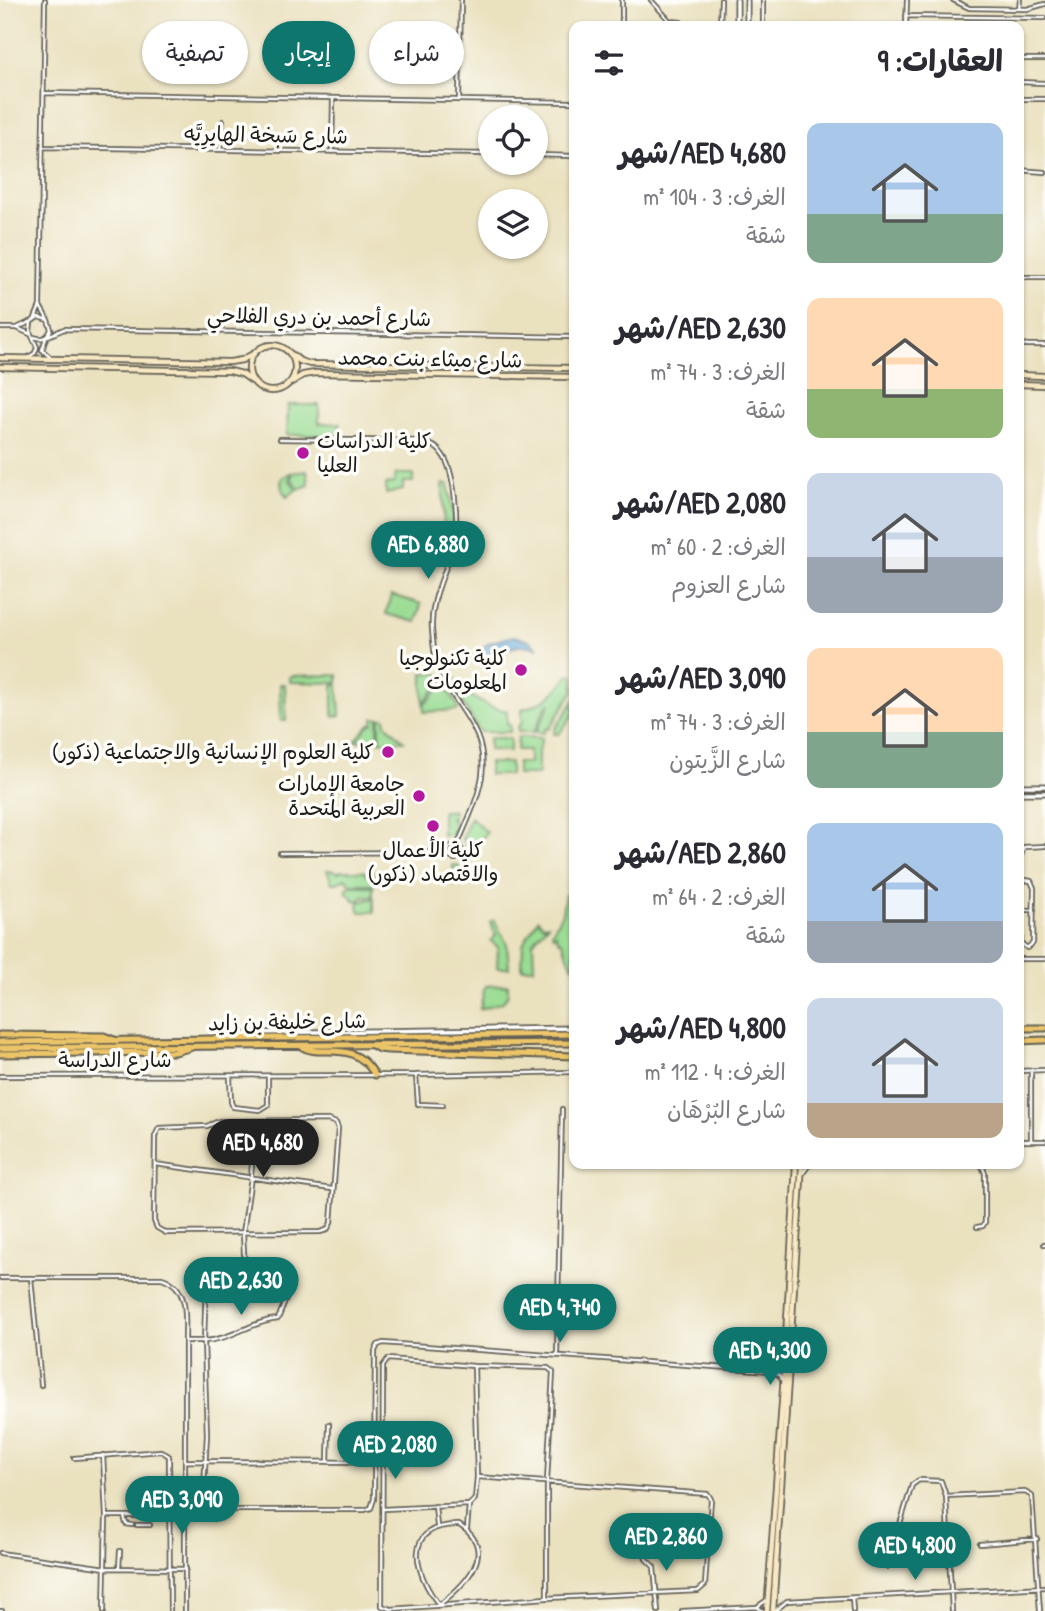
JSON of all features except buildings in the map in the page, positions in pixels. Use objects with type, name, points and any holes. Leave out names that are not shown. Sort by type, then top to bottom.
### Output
[{"type":"main road","points":[[0,358],[223,362],[242,360],[261,347],[272,344],[291,354],[295,370],[288,384],[279,390],[268,391],[242,374],[230,371],[0,367]]},
{"type":"main road","points":[[252,381],[248,365],[253,354]]},
{"type":"main road","name":"شارع ميثاء بنت محمد","points":[[291,354],[310,364],[569,368]]},
{"type":"main road","name":"شارع ميثاء بنت محمد","points":[[288,384],[303,375],[315,373],[569,377]]},
{"type":"main road","points":[[1024,375],[1045,376]]},
{"type":"main road","points":[[1024,384],[1045,385]]},
{"type":"main road","points":[[1024,1028],[1045,1028]]},
{"type":"main road","name":"شارع خليفة بن زايد","points":[[0,1042],[569,1034]]},
{"type":"main road","points":[[0,1035],[104,1036],[117,1041]]},
{"type":"main road","points":[[1024,1041],[1045,1040]]},
{"type":"main road","name":"شارع خليفة بن زايد","points":[[0,1048],[569,1043]]},
{"type":"main road","points":[[301,1045],[307,1049],[346,1052],[363,1060],[375,1075]]},
{"type":"main road","points":[[372,1045],[388,1050],[569,1056]]},
{"type":"main road","points":[[0,1054],[175,1052],[192,1047]]},
{"type":"main road","points":[[765,1611],[783,1389],[796,1169]]},
{"type":"main road","points":[[774,1611],[802,1169]]},
{"type":"street","points":[[26,359],[37,350],[29,328],[40,306],[45,0]]},
{"type":"street","points":[[459,100],[461,0]]},
{"type":"street","points":[[622,0],[622,21]]},
{"type":"street","points":[[652,0],[669,21]]},
{"type":"street","points":[[720,21],[721,0]]},
{"type":"street","points":[[736,21],[737,0]]},
{"type":"street","points":[[747,0],[747,21]]},
{"type":"street","points":[[763,0],[763,21]]},
{"type":"street","points":[[906,21],[907,0]]},
{"type":"street","points":[[953,0],[966,8],[1019,9],[1045,4]]},
{"type":"street","points":[[1019,9],[1020,0]]},
{"type":"street","points":[[906,16],[1045,18]]},
{"type":"street","points":[[1024,59],[1045,59]]},
{"type":"street","points":[[1024,82],[1045,83]]},
{"type":"street","points":[[44,93],[569,102]]},
{"type":"street","points":[[332,152],[333,98]]},
{"type":"street","points":[[1024,99],[1045,99]]},
{"type":"street","points":[[220,150],[223,121]]},
{"type":"street","name":"شارع سَبخة الهايرِيَّه","points":[[41,147],[478,155]]},
{"type":"street","points":[[548,155],[569,156]]},
{"type":"street","points":[[1024,170],[1045,172]]},
{"type":"street","points":[[1024,277],[1045,277]]},
{"type":"street","points":[[40,306],[51,329],[42,350],[53,359]]},
{"type":"street","points":[[17,328],[41,317],[49,321]]},
{"type":"street","name":"شارع أحمد بن دري الفلاحي","points":[[49,321],[64,329]]},
{"type":"street","points":[[0,328],[17,328],[33,336],[47,337]]},
{"type":"street","name":"شارع أحمد بن دري الفلاحي","points":[[47,337],[64,329],[569,337]]},
{"type":"street","points":[[1024,345],[1045,345]]},
{"type":"street","points":[[280,439],[420,441],[436,447],[445,457],[456,525],[452,550],[433,606],[434,650],[439,670],[475,729],[482,755],[482,774],[478,790],[457,846]]},
{"type":"street","points":[[1024,786],[1045,786]]},
{"type":"street","points":[[1024,793],[1045,793]]},
{"type":"street","points":[[448,852],[450,848],[457,846]]},
{"type":"street","points":[[448,852],[451,858],[458,858],[461,852],[457,846]]},
{"type":"street","points":[[1024,847],[1045,846]]},
{"type":"street","points":[[280,853],[448,852]]},
{"type":"street","points":[[1024,883],[1027,880],[1034,886],[1034,943],[1027,948]]},
{"type":"street","points":[[1024,910],[1034,910]]},
{"type":"street","points":[[1027,948],[1027,959],[1045,959]]},
{"type":"street","points":[[234,1038],[249,1033],[569,1028]]},
{"type":"street","points":[[1024,1071],[1045,1070]]},
{"type":"street","points":[[1031,1071],[1031,1141]]},
{"type":"street","name":"شارع الدراسة","points":[[0,1076],[569,1072]]},
{"type":"street","points":[[416,1075],[418,1104],[443,1105]]},
{"type":"street","points":[[230,1076],[232,1106],[239,1110],[260,1110],[268,1105],[268,1076]]},
{"type":"street","points":[[557,1356],[562,1109]]},
{"type":"street","points":[[331,1120],[336,1123],[338,1130],[331,1223],[325,1231],[160,1231],[154,1222],[155,1134],[159,1128],[207,1126],[219,1121],[255,1122],[331,1120]]},
{"type":"street","points":[[255,1122],[243,1233],[245,1272],[243,1278],[235,1281],[211,1279],[205,1284],[207,1435],[203,1503],[210,1510],[371,1508],[374,1502],[374,1354],[380,1344],[770,1371],[781,1377],[783,1389]]},
{"type":"street","points":[[1024,1142],[1045,1141]]},
{"type":"street","points":[[155,1164],[332,1189]]},
{"type":"street","points":[[801,1178],[806,1169]]},
{"type":"street","points":[[977,1227],[985,1224],[983,1169]]},
{"type":"street","points":[[0,1278],[155,1278],[168,1280],[178,1288],[184,1299],[185,1341],[185,1611]]},
{"type":"street","points":[[31,1278],[41,1385]]},
{"type":"street","points":[[185,1341],[218,1341],[265,1320],[278,1319],[286,1299],[281,1289],[268,1290]]},
{"type":"street","points":[[770,1371],[779,1367],[785,1355]]},
{"type":"street","points":[[477,1477],[547,1481],[708,1493],[711,1499],[705,1585],[698,1591],[391,1609],[382,1606],[383,1366],[388,1359],[474,1366],[548,1368],[553,1372],[547,1481],[547,1598]]},
{"type":"street","points":[[467,1531],[469,1505],[475,1499],[477,1477],[474,1366]]},
{"type":"street","points":[[328,1462],[329,1424]]},
{"type":"street","points":[[74,1458],[161,1451],[167,1454],[170,1461],[170,1611]]},
{"type":"street","points":[[103,1455],[106,1516],[104,1611]]},
{"type":"street","points":[[185,1461],[374,1462]]},
{"type":"street","points":[[887,1567],[913,1483],[939,1479],[944,1485],[946,1496],[952,1611]]},
{"type":"street","points":[[946,1496],[1029,1493],[1034,1500],[1040,1611]]},
{"type":"street","points":[[383,1509],[469,1505]]},
{"type":"street","points":[[435,1506],[437,1526]]},
{"type":"street","points":[[106,1516],[149,1516]]},
{"type":"street","points":[[124,1516],[126,1524],[150,1525]]},
{"type":"street","points":[[144,1516],[144,1525]]},
{"type":"street","points":[[459,1525],[478,1543],[475,1564],[468,1579],[439,1605],[418,1567],[420,1539],[437,1526],[459,1525]]},
{"type":"street","points":[[980,1544],[1037,1539]]},
{"type":"street","points":[[642,1542],[646,1559],[654,1567],[658,1611]]},
{"type":"street","points":[[120,1550],[120,1568]]},
{"type":"street","points":[[0,1553],[106,1567],[186,1569]]},
{"type":"street","points":[[775,1593],[780,1599],[787,1601],[1045,1587]]},
{"type":"street","points":[[852,1598],[853,1611]]},
{"type":"street","points":[[757,1607],[767,1600]]},
{"type":"street","points":[[774,1611],[787,1601]]},
{"type":"street","points":[[682,1611],[757,1607],[765,1611]]},
{"type":"green space","points":[[288,405],[319,405],[319,423],[340,424],[340,436],[287,435]]},
{"type":"green space","points":[[307,471],[309,485],[298,489],[292,479],[292,473]]},
{"type":"green space","points":[[290,473],[290,481],[297,489],[287,497],[281,481]]},
{"type":"green space","points":[[396,474],[413,474],[413,482],[403,482],[403,490],[386,494],[386,484],[394,483]]},
{"type":"green space","points":[[443,484],[448,484],[454,518],[453,535],[447,536],[449,546],[444,546]]},
{"type":"green space","points":[[416,532],[429,535],[427,549],[413,550]]},
{"type":"green space","points":[[391,595],[421,604],[416,622],[386,614]]},
{"type":"green space","points":[[423,673],[439,674],[443,681],[423,703]]},
{"type":"green space","points":[[338,675],[338,683],[290,682],[290,676]]},
{"type":"green space","points":[[569,675],[569,698],[549,729],[546,728],[544,733],[536,732],[551,702],[545,708],[534,732],[518,732],[522,723],[522,709],[549,697]]},
{"type":"green space","points":[[455,679],[478,701],[507,711],[510,732],[480,732],[449,681]]},
{"type":"green space","points":[[280,684],[285,684],[286,721],[281,721]]},
{"type":"green space","points":[[444,684],[458,710],[424,712],[424,705]]},
{"type":"green space","points":[[333,685],[338,685],[340,716],[333,714]]},
{"type":"green space","points":[[569,708],[569,720],[559,734],[554,734]]},
{"type":"green space","points":[[373,718],[378,718],[378,741],[355,741],[373,724]]},
{"type":"green space","points":[[380,718],[385,718],[386,724],[404,741],[380,741]]},
{"type":"green space","points":[[518,737],[542,738],[538,752],[538,775],[517,775],[517,763],[529,763],[529,750],[517,750]]},
{"type":"green space","points":[[489,738],[510,738],[510,751],[489,750]]},
{"type":"green space","points":[[489,763],[510,763],[510,775],[489,775]]},
{"type":"green space","points":[[442,811],[453,811],[453,817],[449,818],[453,819],[454,835],[442,835]]},
{"type":"green space","points":[[470,817],[487,832],[468,863],[461,862],[466,842],[462,840]]},
{"type":"green space","points":[[453,865],[458,866],[465,877],[464,885],[453,885]]},
{"type":"green space","points":[[327,870],[338,873],[364,871],[366,874],[368,871],[374,871],[375,884],[351,884],[345,878],[332,883]]},
{"type":"green space","points":[[349,886],[373,886],[373,896],[354,900],[346,891]]},
{"type":"green space","points":[[569,893],[569,958],[562,941],[552,932],[562,913],[565,895]]},
{"type":"green space","points":[[374,898],[374,912],[360,912],[359,902]]},
{"type":"green space","points":[[538,919],[543,925],[548,924],[533,942],[534,968],[522,968],[523,944]]},
{"type":"green space","points":[[494,920],[507,944],[509,968],[497,968],[498,947],[491,941],[496,935],[490,922]]},
{"type":"green space","points":[[508,985],[508,994],[503,1002],[480,1009],[485,986]]},
{"type":"water","points":[[513,636],[529,640],[538,648],[518,646],[478,664],[470,658],[489,643]]},
{"type":"place","name":"كلية الدراسات العليا","points":[[303,453]]},
{"type":"place","name":"كلية تكنولوجيا المعلومات","points":[[521,670]]},
{"type":"place","name":"كلية العلوم الإنسانية والاجتماعية (ذكور)","points":[[388,752]]},
{"type":"place","name":"جامعة الإمارات العربية المتحدة","points":[[419,796]]},
{"type":"place","name":"كلية الأعمال والاقتصاد (ذكور)","points":[[433,826]]}]
